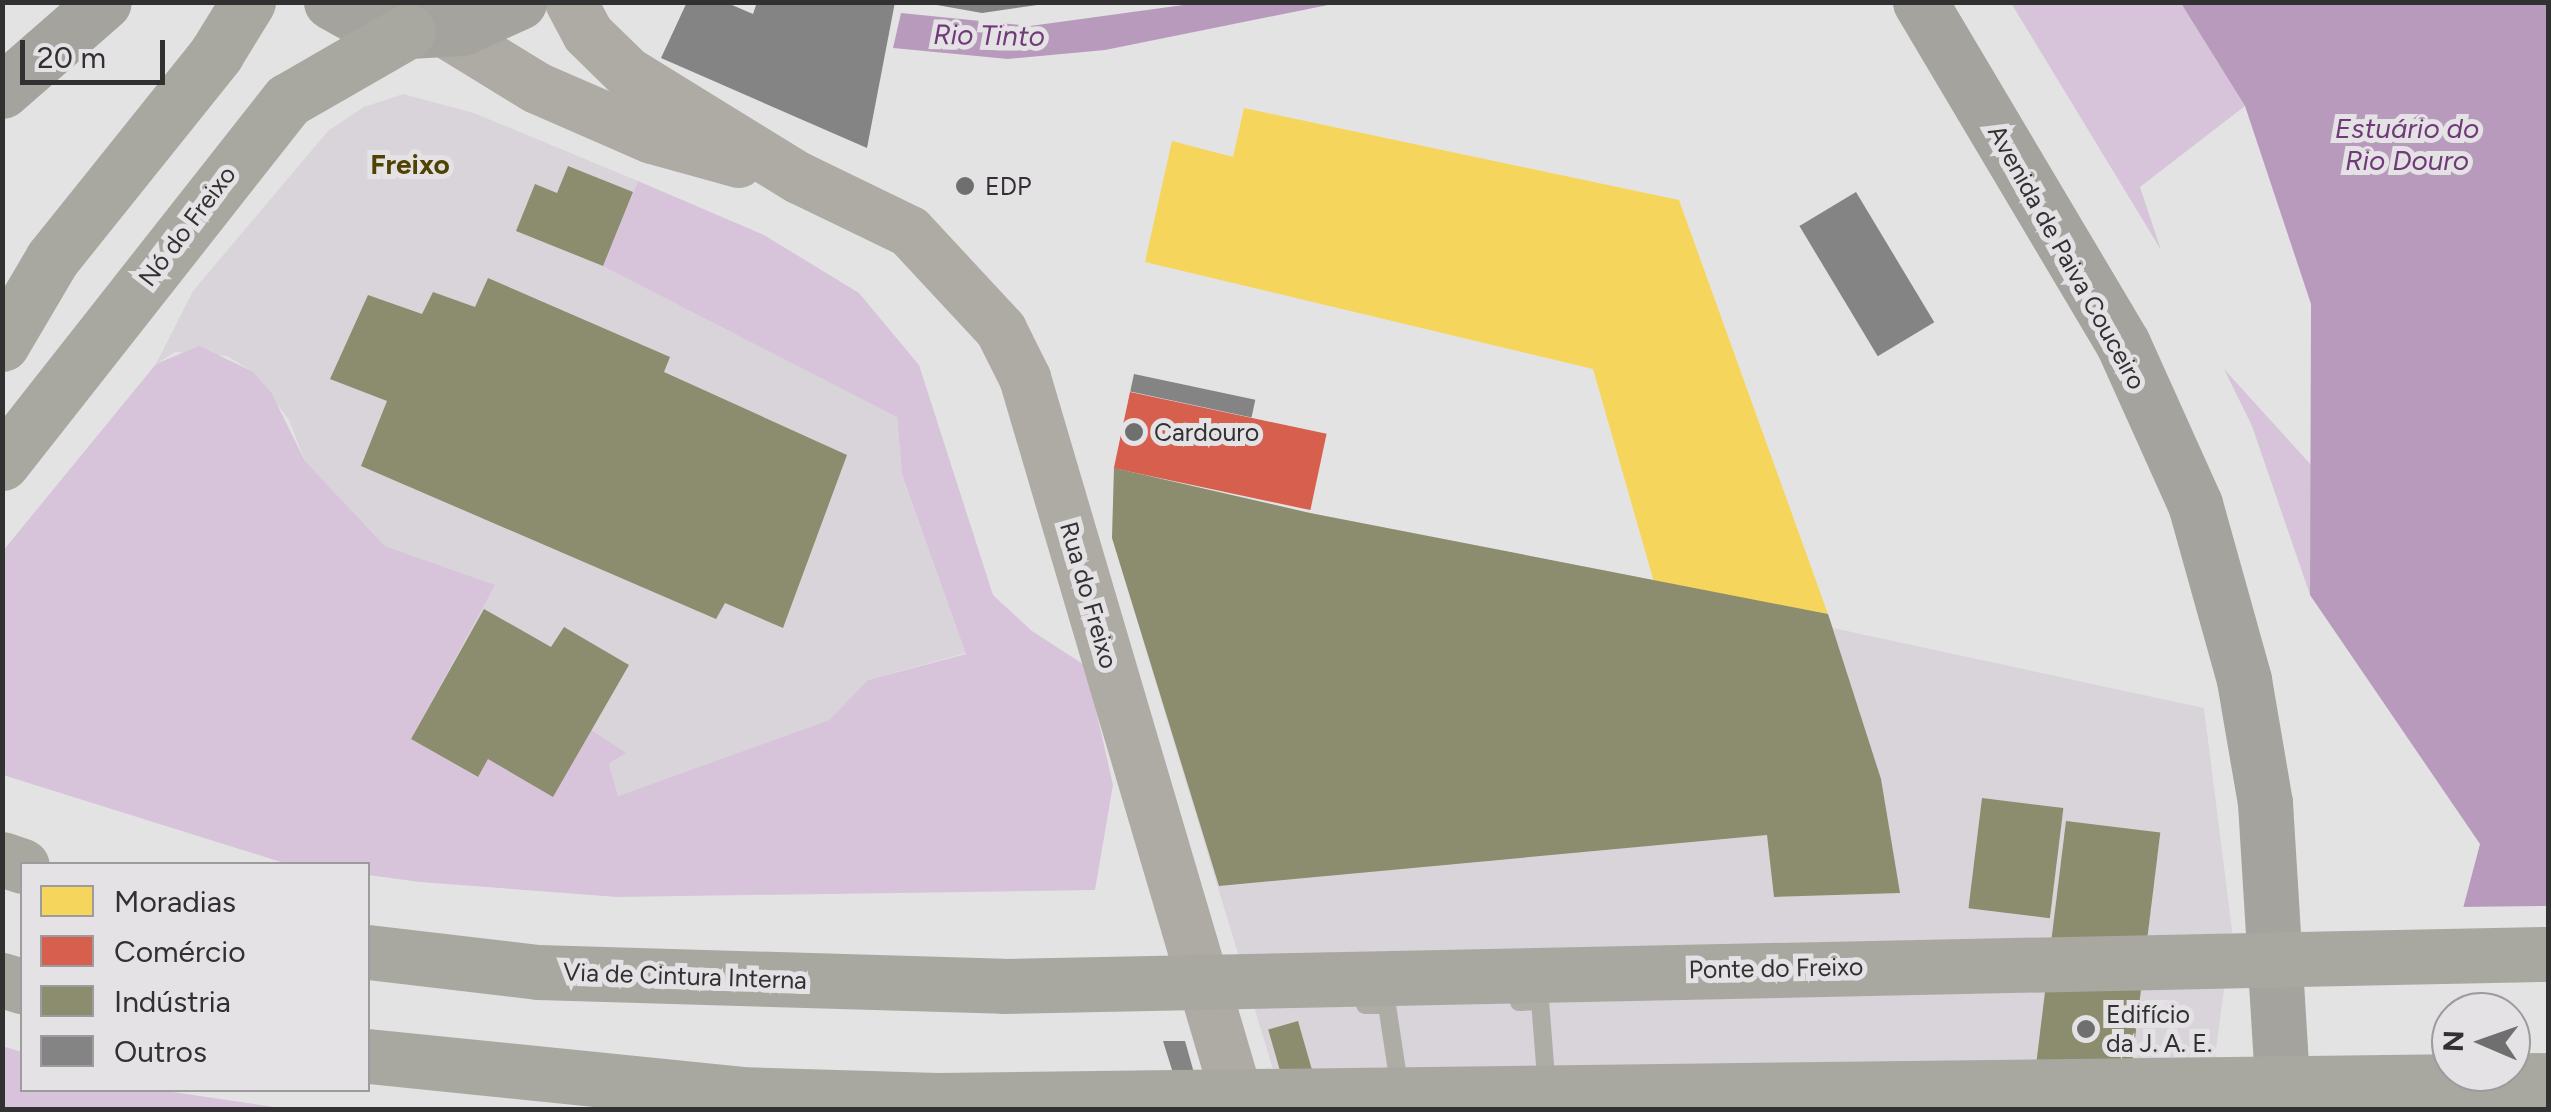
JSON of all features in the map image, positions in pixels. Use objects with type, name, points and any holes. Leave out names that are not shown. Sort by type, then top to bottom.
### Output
[{"type":"highway","points":[[2,344],[52,259],[204,70],[248,2]]},
{"type":"highway","name":"Nó do Freixo","points":[[2,463],[288,100],[425,30]]},
{"type":"highway","points":[[2,296],[52,259]]},
{"type":"highway","name":"Via de Cintura Interna","points":[[370,952],[538,972],[1003,986]]},
{"type":"highway","name":"Ponte do Freixo","points":[[1003,986],[2548,954]]},
{"type":"highway","points":[[370,1056],[739,1094],[1003,1100],[2548,1080]]},
{"type":"highway","points":[[607,1110],[739,1094]]},
{"type":"main road","points":[[2,91],[104,2]]},
{"type":"main road","points":[[332,2],[365,21],[425,30],[462,28],[518,2]]},
{"type":"main road","name":"Rua do Freixo","points":[[571,2],[588,34],[628,73],[799,178],[910,232],[980,302],[1014,352],[1224,1007],[1242,1110]]},
{"type":"main road","name":"Avenida de Paiva Couceiro","points":[[1920,2],[2123,344],[2194,504],[2244,680],[2265,803],[2281,1062],[2274,1110]]},
{"type":"main road","name":"Rua do Freixo","points":[[425,30],[537,88],[652,138],[799,178]]},
{"type":"lane","points":[[1502,1002],[1540,1002],[1548,1110]]},
{"type":"lane","points":[[1348,1006],[1396,1005],[1403,1110]]},
{"type":"shaded area","points":[[2011,3],[2181,3],[2198,27],[2245,106],[2140,187],[2161,250]]},
{"type":"shaded area","points":[[403,94],[474,113],[638,181],[633,193],[897,417],[902,476],[966,653],[868,680],[829,720],[618,796],[609,764],[626,753],[478,777],[411,739],[494,585],[385,546],[305,461],[289,420],[252,371],[227,356],[175,352],[156,364],[193,291],[328,131],[364,107]]},
{"type":"shaded area","points":[[638,181],[764,235],[859,293],[919,365],[993,595],[1032,631],[1086,666],[1113,785],[1095,890],[617,897],[420,882],[370,875],[370,862],[281,862],[3,775],[2,552],[156,364],[199,346],[252,371],[271,392],[305,461],[385,546],[495,585],[411,739],[477,777],[488,759],[591,730],[626,753],[609,764],[618,796],[829,720],[868,680],[966,654],[902,475],[897,417],[603,266]]},
{"type":"shaded area","points":[[2224,369],[2312,466],[2310,595],[2252,426]]},
{"type":"shaded area","points":[[1114,468],[1310,513],[1828,614],[1833,628],[2204,708],[2232,930],[2208,1109],[1285,1109],[1112,538]]},
{"type":"shaded area","points":[[2,1046],[20,1051],[20,1092],[173,1092],[288,1109],[3,1109]]},
{"type":"water","name":"Rio Tinto","points":[[1198,3],[1338,3],[1105,50],[1008,59],[893,48],[901,13],[1030,26]]},
{"type":"water","name":"Estuário do Rio Douro","points":[[2181,3],[2548,3],[2548,1109],[2410,1109],[2431,1030],[2431,1092],[2531,1092],[2531,992],[2441,992],[2480,844],[2310,595],[2311,304],[2245,106]]},
{"type":"pier","points":[[2548,906],[2548,1110],[2405,1110],[2431,1010],[2431,1092],[2531,1092],[2531,992],[2436,992],[2458,907]]},
{"type":"building: Moradias","points":[[1244,108],[1679,200],[1828,614],[1654,582],[1593,369],[1145,262],[1172,141],[1233,157]]},
{"type":"building: Comércio","points":[[1130,392],[1327,434],[1310,510],[1114,468]]},
{"type":"building: Indústria","points":[[568,166],[633,192],[603,266],[516,231],[535,184],[557,193]]},
{"type":"building: Indústria","points":[[488,278],[670,357],[664,372],[847,455],[783,628],[725,603],[716,619],[361,466],[387,401],[330,379],[368,295],[422,314],[433,292],[475,307]]},
{"type":"building: Indústria","points":[[1114,468],[1310,513],[1828,614],[1881,779],[1900,893],[1774,897],[1767,835],[1219,886],[1112,538]]},
{"type":"building: Indústria","points":[[484,609],[551,647],[564,627],[629,665],[553,797],[488,759],[478,777],[411,739]]},
{"type":"building: Indústria","points":[[1982,798],[2063,808],[2050,918],[1968,908]]},
{"type":"building: Indústria","name":"Edifício da J. A. E.","points":[[2066,821],[2160,833],[2126,1110],[2031,1110]]},
{"type":"building: Indústria","points":[[1298,1021],[1324,1110],[1291,1110],[1268,1030]]},
{"type":"building: Outros","points":[[687,2],[725,2],[753,14],[757,2],[895,2],[867,148],[661,58]]},
{"type":"building: Outros","points":[[920,2],[1037,2],[1037,5],[982,13]]},
{"type":"building: Outros","points":[[1856,192],[1934,322],[1878,356],[1799,226]]},
{"type":"building: Outros","points":[[1134,374],[1255,400],[1252,417],[1130,392]]},
{"type":"building: Outros","points":[[1163,1041],[1185,1041],[1194,1073],[1173,1073]]},
{"type":"place","name":"EDP","points":[[965,186]]},
{"type":"place","name":"Cardouro","points":[[1134,432]]},
{"type":"place","name":"Edifício da J. A. E.","points":[[2086,1029]]},
{"type":"district","name":"Freixo","points":[[410,164]]}]
